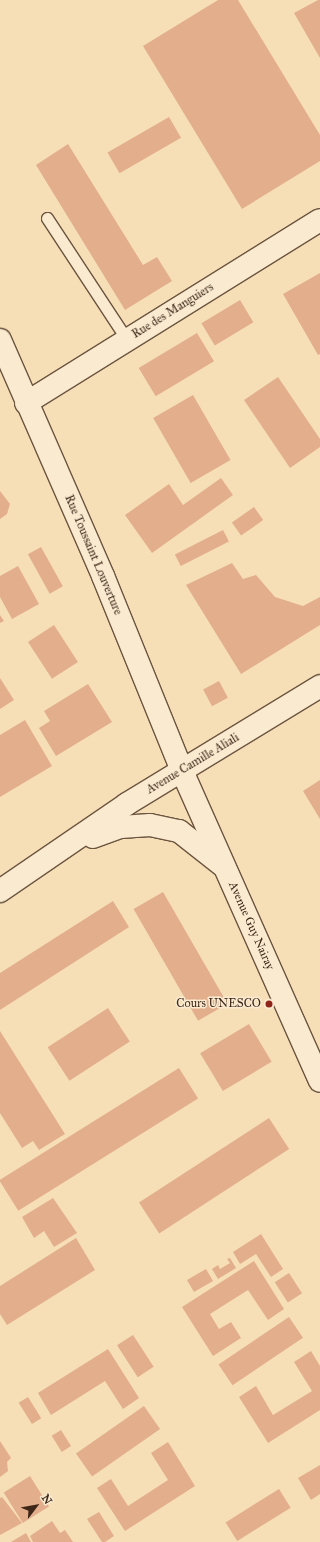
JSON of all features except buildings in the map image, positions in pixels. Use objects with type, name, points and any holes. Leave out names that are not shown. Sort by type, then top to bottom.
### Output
[{"type":"main road","name":"Rue des Manguiers","points":[[26,403],[320,220]]},
{"type":"main road","name":"Rue Toussaint Louverture","points":[[0,340],[26,403],[103,576],[182,771]]},
{"type":"main road","name":"Avenue Camille Aliali","points":[[0,891],[68,846],[127,804],[320,686]]},
{"type":"main road","name":"Avenue Guy Nairay","points":[[182,771],[320,1081]]},
{"type":"main road","name":"Avenue Camille Aliali","points":[[68,846],[121,827],[150,825],[179,830],[225,867]]},
{"type":"lane","points":[[47,218],[127,340]]},
{"type":"place","name":"Cours UNESCO","points":[[269,1004]]}]
